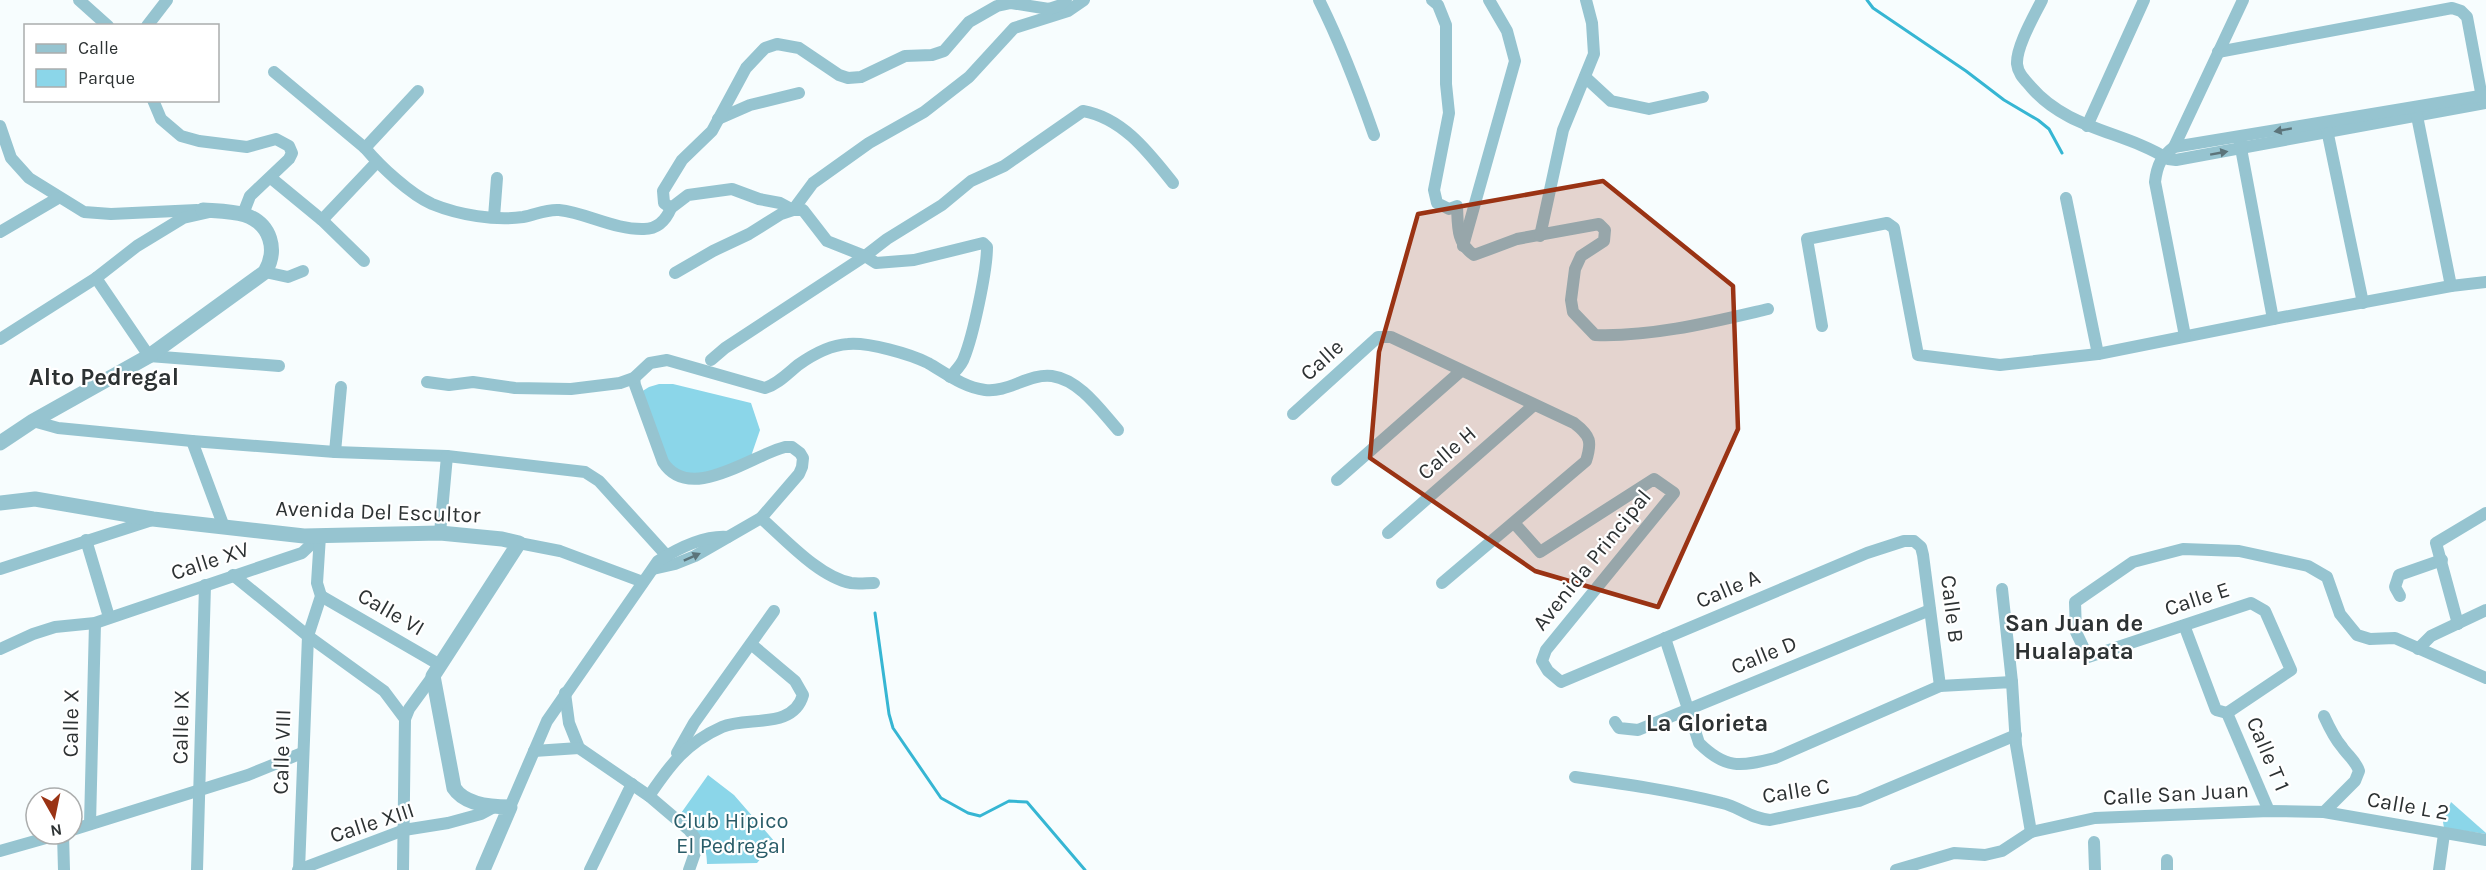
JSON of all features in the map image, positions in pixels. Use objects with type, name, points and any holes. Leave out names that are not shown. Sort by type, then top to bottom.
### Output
[{"type":"street","points":[[79,0],[106,24]]},
{"type":"street","points":[[149,24],[167,0]]},
{"type":"street","points":[[671,208],[662,198],[664,189],[682,160],[712,131],[746,68],[765,48],[777,44],[799,48],[839,75],[848,78],[861,77],[905,56],[932,55],[944,51],[969,22],[997,6],[1011,3],[1049,9],[1066,0]]},
{"type":"street","points":[[794,210],[813,183],[869,143],[924,112],[969,77],[1014,28],[1068,11],[1084,0]]},
{"type":"street","points":[[1319,0],[1350,65],[1355,88],[1374,135]]},
{"type":"street","points":[[1432,0],[1438,5],[1446,26],[1446,84],[1449,113],[1434,190],[1437,203],[1449,209],[1457,206],[1459,237],[1463,246],[1474,255],[1517,239],[1599,224],[1605,230],[1604,241],[1581,256],[1575,269],[1571,300],[1573,312],[1595,335],[1616,336],[1660,330],[1717,321],[1768,309]]},
{"type":"street","points":[[1463,246],[1515,62],[1507,31],[1489,0]]},
{"type":"street","points":[[1540,236],[1563,130],[1594,54],[1592,23],[1586,0]]},
{"type":"street","points":[[2042,0],[2018,54],[2017,65],[2020,74],[2042,100],[2087,126],[2176,160],[2240,143],[2484,100],[2467,17],[2461,11],[2452,8],[2218,52]]},
{"type":"street","points":[[2087,126],[2144,0]]},
{"type":"street","points":[[2185,336],[2155,182],[2156,171],[2163,156],[2174,147],[2243,0]]},
{"type":"street","points":[[274,72],[365,148],[377,162],[433,204],[452,211],[494,217],[521,217],[557,210],[619,226],[644,229],[662,223],[671,208],[688,195],[732,189],[759,199],[780,203],[794,210]]},
{"type":"street","points":[[1585,77],[1611,101],[1649,109],[1703,98]]},
{"type":"street","points":[[365,148],[418,91]]},
{"type":"street","points":[[718,119],[729,112],[750,105],[799,93]]},
{"type":"street","points":[[154,102],[161,119],[181,136],[199,141],[247,147],[272,140],[286,143],[291,153],[271,177],[250,196],[243,214]]},
{"type":"street","points":[[711,360],[725,348],[865,256],[887,239],[942,205],[966,184],[1004,166],[1083,111],[1099,113],[1135,139],[1173,183]]},
{"type":"street","points":[[2416,111],[2451,286]]},
{"type":"street","points":[[0,126],[11,158],[29,178],[84,212],[95,214],[209,210],[243,214],[261,225],[270,238],[272,255],[265,272],[149,356],[33,421],[0,443]]},
{"type":"street","points":[[2327,127],[2363,303]]},
{"type":"street","points":[[2174,147],[2240,143]]},
{"type":"street","points":[[2240,143],[2273,319]]},
{"type":"street","points":[[322,220],[377,162]]},
{"type":"street","points":[[271,177],[322,220],[364,261]]},
{"type":"street","points":[[494,217],[497,178]]},
{"type":"street","points":[[0,232],[58,198]]},
{"type":"street","points":[[2066,198],[2098,354]]},
{"type":"street","points":[[0,339],[96,278],[137,246],[183,218],[209,210]]},
{"type":"street","points":[[675,273],[713,250],[749,234],[781,214],[794,210],[803,210],[827,242],[865,256],[876,263],[914,260],[983,243],[987,247],[987,260],[964,360],[950,377]]},
{"type":"street","points":[[1822,326],[1806,239],[1887,223],[1893,228],[1918,356],[2000,365],[2098,354],[2273,319],[2451,286],[2486,282]]},
{"type":"street","points":[[265,272],[288,277],[303,271]]},
{"type":"street","points":[[96,278],[149,356]]},
{"type":"street","name":"Calle","points":[[1293,414],[1378,337],[1391,337],[1461,370]]},
{"type":"street","points":[[427,382],[449,385],[473,382],[506,388],[571,389],[620,383],[634,378],[650,363],[668,360],[765,388],[774,385],[798,365],[816,354],[847,344],[868,345],[925,362],[961,384],[987,390],[1028,379],[1052,376],[1074,386],[1089,398],[1118,430]]},
{"type":"street","points":[[149,356],[279,366]]},
{"type":"street","points":[[1337,480],[1461,370],[1574,423],[1585,432],[1591,446],[1586,461],[1515,524],[1442,583]]},
{"type":"street","points":[[634,378],[663,462],[669,470],[675,473],[690,478],[705,478],[722,474],[778,448],[792,447],[803,458],[799,474],[761,518],[720,544],[695,556],[653,569]]},
{"type":"street","points":[[335,452],[341,387]]},
{"type":"street","name":"Calle H","points":[[1388,534],[1534,405]]},
{"type":"street","points":[[33,421],[58,428],[192,441],[335,452],[447,456],[585,472],[600,481],[667,555]]},
{"type":"street","points":[[192,441],[224,527]]},
{"type":"street","points":[[440,533],[447,456]]},
{"type":"street","name":"Avenida Principal","points":[[1515,524],[1540,552],[1654,479],[1674,492],[1546,650],[1542,661],[1548,671],[1562,682]]},
{"type":"street","name":"Avenida Del Escultor","points":[[0,503],[35,499],[153,519],[320,536],[440,533],[502,539],[560,551],[643,582]]},
{"type":"street","points":[[2458,624],[2436,543],[2486,513]]},
{"type":"street","points":[[761,518],[821,570],[835,578],[852,583],[874,583]]},
{"type":"street","points":[[0,569],[153,519]]},
{"type":"street","points":[[320,536],[317,584],[321,597]]},
{"type":"street","name":"Calle XV","points":[[95,623],[302,553],[320,536]]},
{"type":"street","points":[[483,870],[502,807],[534,751],[547,721],[658,561],[667,555],[711,538],[728,537]]},
{"type":"street","points":[[86,540],[109,617]]},
{"type":"street","name":"Calle A","points":[[1562,682],[1868,553],[1904,541],[1914,541]]},
{"type":"street","name":"Calle B","points":[[1914,541],[1921,547],[1923,555],[1940,686]]},
{"type":"street","points":[[403,870],[405,719],[409,709],[519,543]]},
{"type":"street","name":"Calle E","points":[[2227,712],[2291,670],[2265,611],[2251,603],[2088,657],[2076,632],[2075,602],[2133,562],[2183,549],[2239,551],[2307,566],[2327,577],[2340,614],[2357,635],[2370,639],[2395,638],[2418,649]]},
{"type":"street","points":[[2400,596],[2395,587],[2399,575],[2442,560]]},
{"type":"street","points":[[233,575],[308,636],[384,691],[405,719]]},
{"type":"street","name":"Calle IX","points":[[197,870],[205,585]]},
{"type":"street","points":[[1896,870],[1954,853],[1985,855],[2002,851],[2031,832],[2016,735],[2002,589]]},
{"type":"street","name":"Calle VIII","points":[[299,870],[308,636],[321,597]]},
{"type":"street","name":"Calle VI","points":[[321,597],[436,670]]},
{"type":"street","name":"Calle D","points":[[1615,722],[1619,728],[1638,730],[1930,610]]},
{"type":"street","points":[[2486,610],[2431,636],[2418,649],[2486,678]]},
{"type":"street","points":[[648,796],[675,759],[694,723],[774,611]]},
{"type":"street","points":[[0,649],[55,627],[95,623]]},
{"type":"street","name":"Calle X","points":[[90,824],[95,623]]},
{"type":"street","name":"Calle T 1","points":[[2184,625],[2216,710],[2227,712],[2269,811]]},
{"type":"street","points":[[1665,638],[1699,743],[1724,763],[1748,765],[1775,758],[1940,686],[2012,682]]},
{"type":"street","points":[[675,759],[697,740],[720,728],[742,721],[769,720],[786,716],[800,704],[803,695],[795,681],[751,644]]},
{"type":"street","points":[[436,670],[454,788],[465,798],[502,807]]},
{"type":"street","points":[[566,693],[569,723],[579,748],[648,796],[689,830],[695,838],[696,850],[689,870]]},
{"type":"street","points":[[2324,716],[2332,732],[2357,763],[2360,771],[2355,781],[2324,812]]},
{"type":"street","name":"Calle C","points":[[1575,777],[1644,787],[1726,803],[1755,819],[1770,820],[1859,801],[2016,735]]},
{"type":"street","points":[[534,751],[579,748]]},
{"type":"street","points":[[84,826],[248,775],[303,753]]},
{"type":"street","points":[[590,870],[632,784]]},
{"type":"street","name":"Calle XIII","points":[[299,870],[404,830],[448,824],[502,807]]},
{"type":"street","name":"Calle San Juan","points":[[2031,832],[2095,818],[2269,811],[2324,812]]},
{"type":"street","name":"Calle L 2","points":[[2324,812],[2486,840]]},
{"type":"street","points":[[2439,870],[2444,834]]},
{"type":"street","points":[[2094,842],[2095,870]]},
{"type":"street","points":[[0,851],[24,844]]},
{"type":"street","points":[[63,846],[64,870]]},
{"type":"highlighted area","points":[[1603,181],[1733,286],[1738,429],[1658,607],[1535,571],[1370,458],[1379,352],[1418,214]]},
{"type":"green space","points":[[659,384],[673,384],[751,403],[760,430],[749,462],[722,474],[668,473],[641,392]]},
{"type":"green space","name":"Club Hipico El Pedregal","points":[[708,775],[734,795],[775,842],[757,863],[707,864],[707,856],[700,836],[679,816]]},
{"type":"green space","points":[[2451,802],[2486,834],[2444,828],[2443,822]]},
{"type":"waterway","points":[[1867,0],[1873,8],[1966,71],[2004,100],[2038,120],[2049,129],[2062,153]]},
{"type":"waterway","points":[[875,613],[893,728],[941,798],[968,813],[980,816],[1009,801],[1027,802],[1085,870]]},
{"type":"district","name":"Alto Pedregal","points":[[104,377]]},
{"type":"district","name":"San Juan de Hualapata","points":[[2074,637]]},
{"type":"district","name":"La Glorieta","points":[[1707,723]]}]
